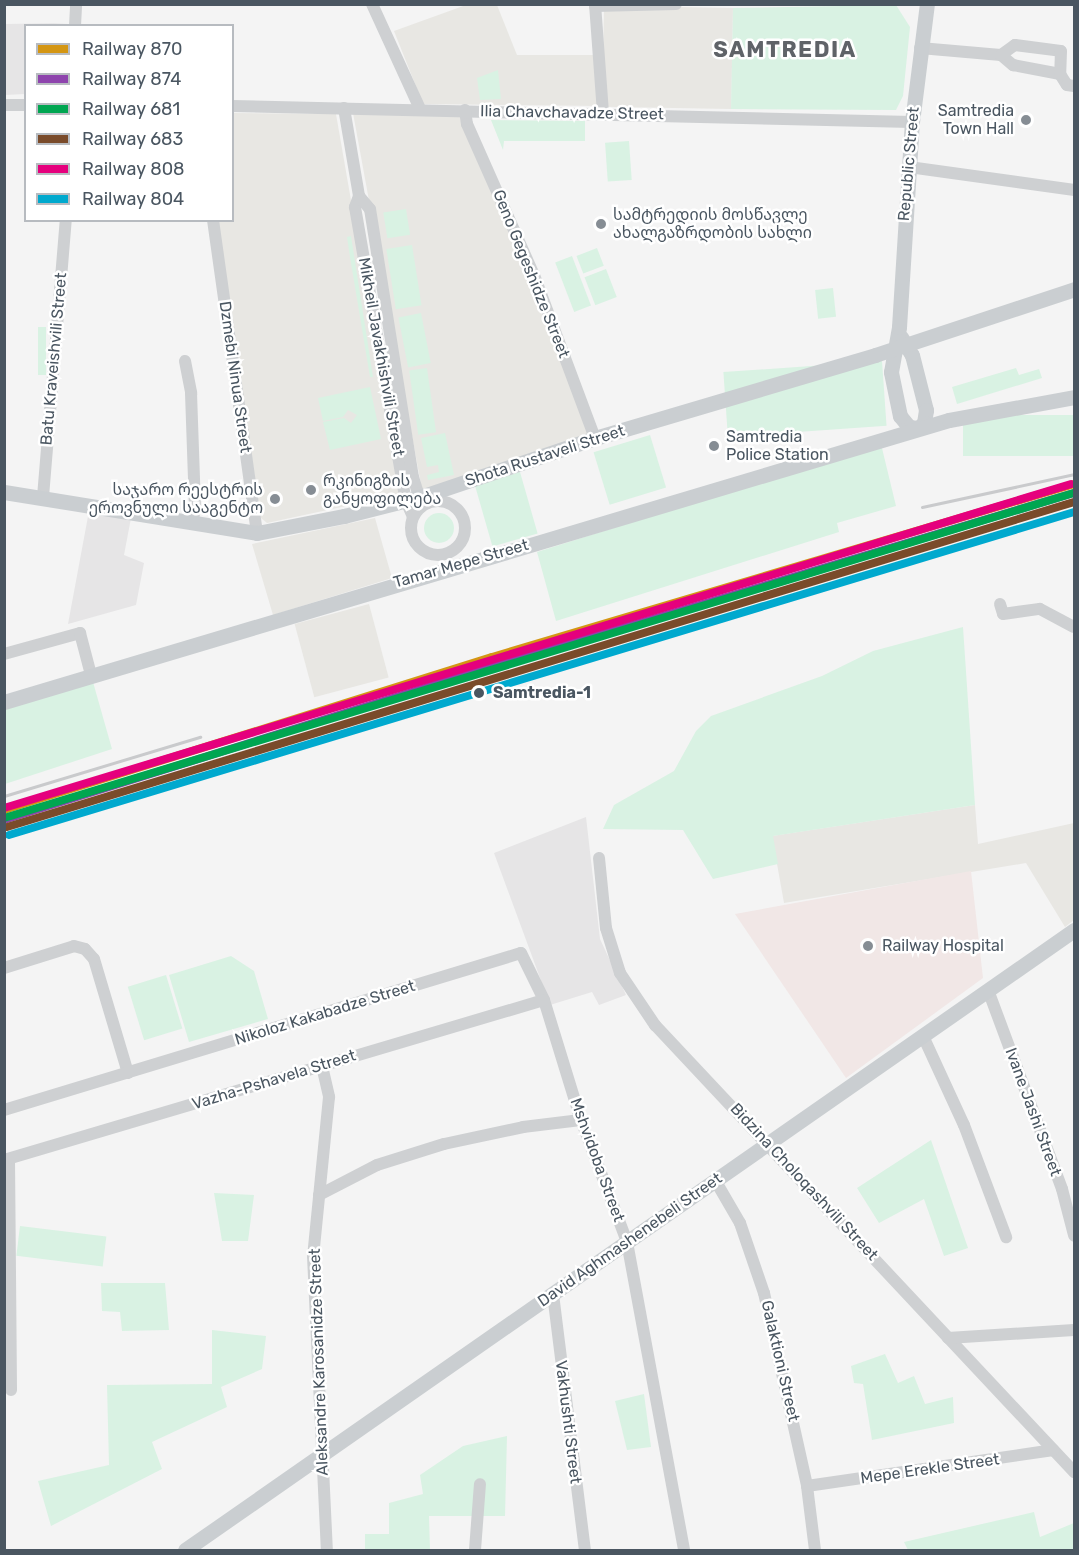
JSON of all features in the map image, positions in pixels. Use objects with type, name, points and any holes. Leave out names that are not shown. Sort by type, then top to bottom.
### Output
[{"type":"main road","name":"Republic Street","points":[[918,429],[909,427],[900,416],[891,372],[906,345],[899,325],[912,122],[927,4]]},
{"type":"main road","name":"Shota Rustaveli Street","points":[[4,492],[257,533],[423,496],[595,438],[875,355],[1074,289]]},
{"type":"main road","points":[[875,355],[888,345],[899,325],[908,338],[906,345],[912,355],[926,410],[924,423],[918,429]]},
{"type":"main road","name":"Tamar Mepe Street","points":[[4,702],[459,564],[918,429],[1074,397]]},
{"type":"main road","name":"David Aghmashenebeli Street","points":[[185,1551],[1074,930]]},
{"type":"street","points":[[75,24],[76,4]]},
{"type":"street","points":[[372,4],[420,110]]},
{"type":"street","points":[[603,112],[595,5],[676,4]]},
{"type":"street","points":[[1000,55],[1015,45],[1061,51],[1060,74]]},
{"type":"street","points":[[920,48],[1000,55],[1013,65],[1060,74],[1068,84],[1074,87]]},
{"type":"street","points":[[4,105],[24,105]]},
{"type":"street","name":"Ilia Chavchavadze Street","points":[[234,106],[603,112],[912,122]]},
{"type":"street","name":"Mikheil Javakhishvili Street","points":[[344,108],[359,196],[356,209],[406,501],[413,517]]},
{"type":"street","name":"Geno Gegeshidze Street","points":[[465,110],[467,124],[534,275],[595,438]]},
{"type":"street","points":[[909,167],[1074,190]]},
{"type":"street","name":"Mikheil Javakhishvili Street","points":[[359,196],[370,209],[413,477],[423,496]]},
{"type":"street","name":"Batu Kraveishvili Street","points":[[43,497],[66,222]]},
{"type":"street","name":"Dzmebi Ninua Street","points":[[213,222],[257,533]]},
{"type":"street","points":[[185,361],[191,393],[195,509],[192,523]]},
{"type":"street","points":[[423,496],[453,505],[463,515],[466,528],[459,564]]},
{"type":"street","points":[[440,501],[427,503],[413,517],[412,537],[419,548],[430,555],[443,570]]},
{"type":"street","points":[[430,555],[445,555],[462,542]]},
{"type":"street","points":[[1000,604],[1003,614],[1040,609],[1074,627]]},
{"type":"street","points":[[4,654],[80,633],[91,675]]},
{"type":"street","name":"Bidzina Choloqashvili Street","points":[[599,858],[606,928],[620,973],[656,1025],[1053,1450],[1070,1462],[1074,1472]]},
{"type":"street","points":[[4,968],[75,946],[85,949],[94,959],[128,1073]]},
{"type":"street","name":"Mshvidoba Street","points":[[521,953],[544,1000],[581,1120],[627,1242],[684,1551]]},
{"type":"street","name":"Nikoloz Kakabadze Street","points":[[4,1110],[521,953]]},
{"type":"street","name":"Ivane Jashi Street","points":[[988,990],[1062,1190],[1074,1235]]},
{"type":"street","name":"Vazha-Pshavela Street","points":[[7,1160],[544,1000]]},
{"type":"street","points":[[923,1036],[964,1125],[1006,1237]]},
{"type":"street","name":"Aleksandre Karosanidze Street","points":[[322,1066],[329,1097],[313,1256],[327,1551]]},
{"type":"street","points":[[319,1195],[377,1165],[444,1144],[523,1127],[581,1120]]},
{"type":"street","points":[[7,1160],[11,1390]]},
{"type":"street","name":"Galaktioni Street","points":[[715,1180],[741,1224],[764,1293],[807,1485],[815,1551]]},
{"type":"street","name":"Vakhushti Street","points":[[553,1294],[585,1551]]},
{"type":"street","points":[[948,1338],[1074,1330]]},
{"type":"street","name":"Mepe Erekle Street","points":[[807,1485],[1053,1450]]},
{"type":"street","points":[[475,1551],[480,1484]]},
{"type":"shaded area","points":[[466,5],[497,5],[517,55],[595,55],[599,106],[423,104],[394,31]]},
{"type":"shaded area","points":[[604,6],[733,8],[731,109],[602,107]]},
{"type":"shaded area","points":[[68,23],[24,24],[24,94],[5,95],[5,24]]},
{"type":"shaded area","points":[[234,113],[336,114],[402,494],[267,523],[261,518],[216,222],[234,222]]},
{"type":"shaded area","points":[[353,113],[460,113],[592,436],[422,490]]},
{"type":"shaded area","points":[[89,511],[131,518],[124,555],[144,563],[136,605],[68,624]]},
{"type":"shaded area","points":[[375,518],[392,578],[273,615],[252,544]]},
{"type":"shaded area","points":[[369,604],[389,677],[314,697],[295,624]]},
{"type":"shaded area","points":[[975,805],[978,844],[1074,823],[1074,920],[1065,927],[1026,863],[784,903],[772,836]]},
{"type":"shaded area","points":[[586,817],[600,939],[626,995],[599,1005],[592,992],[550,1005],[494,853]]},
{"type":"shaded area","name":"Railway Hospital","points":[[971,871],[983,978],[846,1078],[735,914]]},
{"type":"green space","points":[[896,5],[910,27],[903,96],[896,110],[731,109],[733,8]]},
{"type":"green space","points":[[498,70],[501,99],[480,100],[477,78]]},
{"type":"green space","points":[[491,120],[585,121],[585,141],[504,141],[503,150]]},
{"type":"green space","points":[[629,141],[632,180],[608,182],[605,143]]},
{"type":"green space","points":[[406,209],[410,235],[387,238],[383,213]]},
{"type":"green space","points":[[351,236],[373,377],[370,377],[350,257],[347,237]]},
{"type":"green space","points":[[412,245],[422,305],[396,309],[386,249]]},
{"type":"green space","points":[[597,248],[604,266],[583,274],[576,256]]},
{"type":"green space","points":[[572,256],[591,305],[574,312],[555,262]]},
{"type":"green space","points":[[606,269],[617,297],[595,305],[585,277]]},
{"type":"green space","points":[[833,288],[836,317],[818,319],[815,290]]},
{"type":"green space","points":[[421,313],[431,363],[408,367],[398,317]]},
{"type":"green space","points":[[38,327],[46,327],[46,375],[38,375]]},
{"type":"green space","points":[[882,361],[887,426],[728,437],[723,372]]},
{"type":"green space","points":[[427,368],[436,432],[418,435],[409,371]]},
{"type":"green space","points":[[1016,368],[1019,375],[1039,369],[1042,378],[957,404],[952,387]]},
{"type":"green space","points":[[370,387],[381,439],[330,450],[323,422],[344,418],[351,423],[357,415],[348,410],[343,417],[323,421],[318,398]]},
{"type":"green space","points":[[963,415],[1074,415],[1074,456],[963,456]]},
{"type":"green space","points":[[445,433],[454,475],[428,480],[427,475],[439,472],[438,465],[427,467],[421,438]]},
{"type":"green space","points":[[650,435],[666,488],[610,505],[594,452]]},
{"type":"green space","points":[[881,444],[896,506],[837,523],[839,532],[556,621],[537,552]]},
{"type":"green space","points":[[520,472],[538,534],[492,546],[475,485]]},
{"type":"green space","points":[[439,513],[450,517],[454,528],[450,539],[439,543],[428,539],[424,528],[428,517]]},
{"type":"green space","points":[[963,627],[975,805],[773,836],[778,864],[713,879],[683,830],[603,829],[614,805],[674,771],[696,731],[711,716],[822,676],[873,651]]},
{"type":"green space","points":[[93,682],[112,749],[5,784],[5,709]]},
{"type":"green space","points":[[231,956],[254,971],[268,1019],[189,1042],[169,975]]},
{"type":"green space","points":[[166,975],[182,1029],[144,1040],[128,987]]},
{"type":"green space","points":[[931,1140],[968,1248],[944,1256],[924,1199],[879,1223],[857,1188]]},
{"type":"green space","points":[[214,1193],[254,1195],[248,1241],[222,1241]]},
{"type":"green space","points":[[20,1226],[106,1237],[103,1266],[16,1256]]},
{"type":"green space","points":[[101,1283],[165,1283],[169,1330],[122,1331],[120,1312],[102,1311]]},
{"type":"green space","points":[[212,1330],[266,1336],[262,1369],[221,1387],[227,1407],[152,1442],[162,1469],[51,1526],[38,1481],[109,1465],[107,1385],[212,1384]]},
{"type":"green space","points":[[885,1354],[898,1383],[914,1376],[925,1404],[953,1397],[954,1423],[872,1440],[863,1384],[854,1383],[851,1366]]},
{"type":"green space","points":[[644,1394],[651,1447],[627,1450],[615,1401]]},
{"type":"green space","points":[[507,1436],[505,1516],[429,1516],[430,1550],[365,1550],[365,1534],[389,1534],[389,1503],[423,1494],[420,1475],[463,1446]]},
{"type":"green space","points":[[1034,1512],[1040,1537],[1074,1523],[1074,1550],[908,1550],[904,1542]]},
{"type":"railway","points":[[922,507],[1074,474]]},
{"type":"railway","points":[[4,827],[1074,502]]},
{"type":"railway","points":[[4,796],[200,737]]},
{"type":"rail line","name":"808","points":[[4,808],[1071,484]]},
{"type":"rail line","name":"870","points":[[4,810],[492,657],[1074,484]]},
{"type":"rail line","name":"874","points":[[7,819],[495,666],[1074,493]]},
{"type":"rail line","name":"681","points":[[4,818],[1074,493]]},
{"type":"rail line","name":"683","points":[[7,827],[1074,502]]},
{"type":"rail line","name":"804","points":[[9,835],[1074,512]]},
{"type":"place","name":"Samtredia Town Hall","points":[[1026,120]]},
{"type":"place","name":"სამტრედიის მოსწავლე ახალგაზრდობის სახლი","points":[[601,224]]},
{"type":"place","name":"Samtredia Police Station","points":[[714,446]]},
{"type":"place","name":"რკინიგზის განყოფილება","points":[[311,490]]},
{"type":"place","name":"საჯარო რეესტრის ეროვნული სააგენტო","points":[[275,499]]},
{"type":"place","name":"Samtredia-1","points":[[479,693]]},
{"type":"place","name":"Railway Hospital","points":[[868,946]]},
{"type":"district","name":"SAMTREDIA","points":[[785,50]]}]
